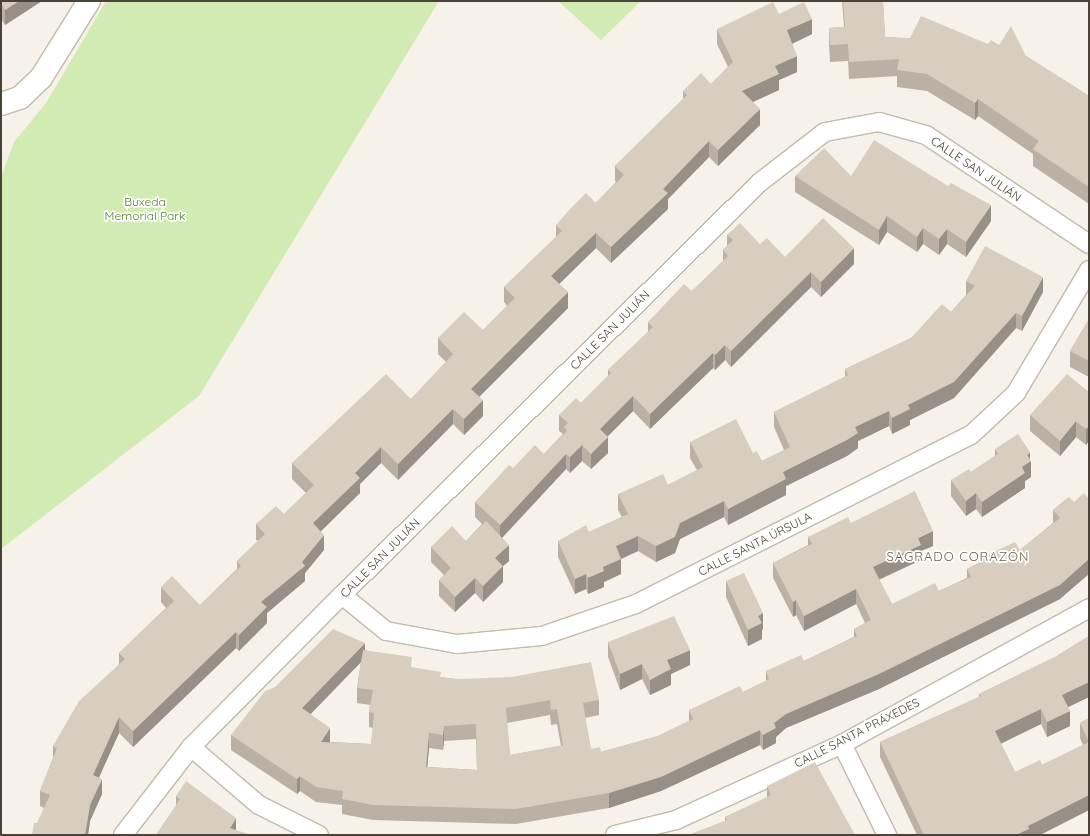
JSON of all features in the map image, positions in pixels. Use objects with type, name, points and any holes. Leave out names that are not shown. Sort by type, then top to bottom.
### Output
[{"type":"street","points":[[1,104],[20,98],[41,78],[88,1]]},
{"type":"street","name":"CALLE SAN JULIÁN","points":[[123,835],[191,747],[342,595],[759,183],[825,132],[879,122],[926,135],[1089,244]]},
{"type":"street","name":"CALLE SANTA ÚRSULA","points":[[342,595],[386,631],[457,644],[542,636],[636,604],[971,435],[1016,393],[1089,270]]},
{"type":"street","name":"CALLE SANTA PRÁXEDES","points":[[615,835],[676,820],[842,744],[1089,608]]},
{"type":"street","points":[[842,744],[887,835]]},
{"type":"street","points":[[191,747],[259,804],[319,835]]},
{"type":"green space","name":"Buxeda Memorial Park","points":[[106,1],[439,1],[199,396],[1,549],[1,177],[14,142],[46,103]]},
{"type":"green space","points":[[558,1],[641,1],[601,40]]},
{"type":"building","points":[[1,1],[19,1],[5,10]]},
{"type":"building","points":[[843,1],[883,1],[885,37],[910,38],[921,16],[988,44],[991,40],[999,45],[1011,26],[1026,56],[1089,96],[1089,187],[1033,149],[1039,141],[978,99],[975,103],[927,74],[897,70],[899,59],[849,62],[848,44],[830,45],[829,28],[845,27]]},
{"type":"building","points":[[773,2],[779,14],[804,2],[812,19],[787,30],[797,56],[775,66],[779,74],[742,91],[760,109],[718,150],[709,141],[663,189],[668,193],[611,247],[596,233],[551,276],[568,292],[471,389],[483,400],[464,419],[453,409],[398,464],[381,447],[355,473],[360,478],[313,523],[324,535],[302,562],[305,566],[261,602],[267,607],[239,635],[236,632],[133,731],[119,717],[93,775],[102,779],[90,805],[85,835],[32,835],[34,823],[37,823],[50,795],[40,791],[57,748],[53,746],[79,701],[125,659],[119,653],[174,601],[161,587],[172,576],[200,605],[241,566],[237,561],[265,534],[256,524],[276,506],[284,514],[314,485],[292,463],[386,374],[411,399],[453,354],[438,338],[464,312],[483,330],[515,298],[504,287],[562,231],[556,225],[571,208],[586,193],[596,203],[624,175],[615,166],[687,95],[683,91],[701,73],[711,84],[733,62],[717,29]]},
{"type":"building","points":[[874,140],[948,186],[951,183],[991,205],[966,242],[947,229],[939,239],[923,228],[917,237],[887,216],[879,230],[795,176],[824,148],[851,176]]},
{"type":"building","points":[[823,218],[854,248],[821,282],[811,272],[731,351],[725,345],[715,355],[713,353],[650,414],[633,396],[600,429],[608,437],[591,454],[582,445],[570,457],[566,454],[500,525],[475,502],[509,465],[513,468],[535,445],[544,454],[567,431],[564,427],[568,423],[559,415],[576,398],[581,403],[611,373],[608,370],[653,327],[648,322],[684,284],[692,291],[728,256],[723,250],[733,240],[727,235],[740,223],[760,244],[767,238],[785,257]]},
{"type":"building","points":[[985,246],[1043,277],[1022,316],[1016,313],[954,382],[908,405],[910,409],[892,418],[889,411],[855,427],[858,433],[783,472],[786,479],[728,509],[724,501],[680,523],[675,537],[656,546],[638,536],[616,546],[621,559],[603,567],[604,571],[588,578],[586,574],[575,579],[558,541],[586,525],[589,532],[628,514],[618,494],[663,474],[668,485],[703,467],[690,442],[736,419],[753,453],[757,451],[762,461],[790,447],[774,412],[848,375],[845,369],[911,338],[942,304],[951,312],[975,286],[966,281]]},
{"type":"building","points":[[1089,319],[1089,361],[1070,351]]},
{"type":"building","points":[[1067,374],[1089,392],[1089,426],[1086,429],[1076,421],[1060,441],[1030,415]]},
{"type":"building","points":[[1018,434],[1030,452],[1027,455],[1031,461],[1022,467],[1025,473],[982,502],[976,493],[966,501],[951,480],[969,469],[971,472],[998,454],[995,449]]},
{"type":"building","points":[[915,491],[933,531],[918,538],[921,545],[873,567],[892,604],[935,583],[939,591],[971,577],[967,569],[983,562],[981,558],[1015,542],[1020,550],[1060,518],[1053,510],[1069,497],[1074,502],[1084,493],[1089,499],[1089,559],[1060,585],[879,674],[786,714],[774,723],[776,728],[763,735],[760,730],[661,777],[609,793],[516,809],[373,805],[342,799],[343,791],[316,787],[300,776],[297,779],[231,735],[265,691],[275,687],[333,629],[365,643],[302,708],[330,728],[321,742],[371,744],[374,713],[369,712],[373,690],[357,688],[363,650],[412,657],[411,667],[441,672],[440,677],[458,679],[512,677],[591,662],[599,700],[583,703],[591,749],[600,747],[601,752],[658,736],[693,719],[689,710],[740,686],[743,692],[769,679],[766,671],[801,655],[804,661],[857,636],[854,629],[871,620],[856,589],[804,616],[796,600],[793,602],[773,563],[812,544],[808,537],[848,517],[851,523]],"holes":[[[550,700],[551,710],[557,709],[563,745],[510,755],[506,708]],[[476,724],[477,770],[426,767],[429,733],[443,735],[444,726]]]},
{"type":"building","points":[[486,521],[509,545],[495,558],[503,566],[483,586],[475,578],[455,597],[439,580],[451,568],[431,547],[452,526],[466,541]]},
{"type":"building","points":[[744,573],[763,613],[758,616],[762,623],[748,630],[726,581]]},
{"type":"building","points":[[674,616],[690,650],[667,660],[671,669],[650,680],[642,664],[620,674],[608,642]]},
{"type":"building","points":[[1089,636],[1089,682],[1062,695],[1070,711],[1047,722],[1041,709],[995,731],[1015,772],[1040,760],[1042,765],[1089,742],[1089,795],[1028,826],[1029,829],[1016,835],[924,835],[880,742],[981,696],[979,694],[1055,657]]},
{"type":"building","points":[[1089,718],[1089,742],[1080,723]]},
{"type":"building","points":[[815,762],[855,835],[688,835],[727,820],[725,817],[771,795],[767,786]]},
{"type":"building","points":[[186,781],[236,818],[230,828],[251,835],[156,835],[180,799],[176,796]]},
{"type":"district","name":"SAGRADO CORAZÓN","points":[[958,556]]}]
